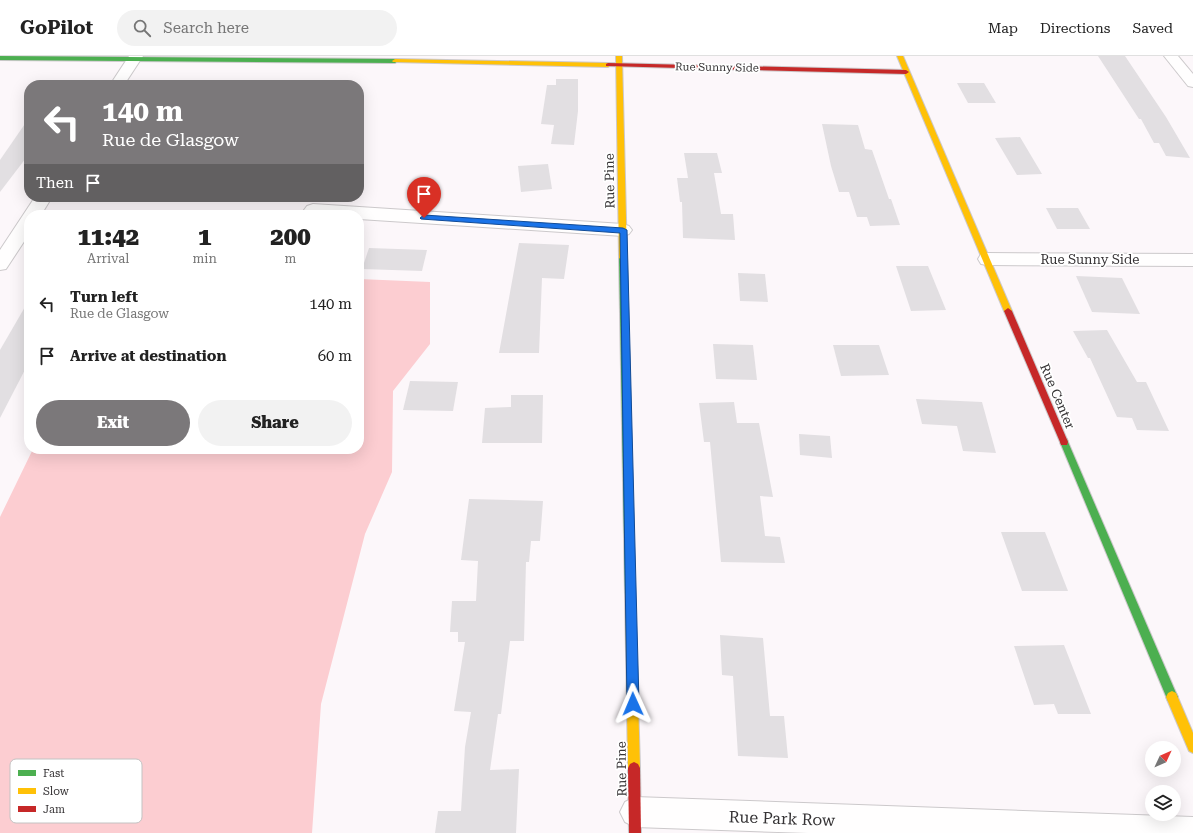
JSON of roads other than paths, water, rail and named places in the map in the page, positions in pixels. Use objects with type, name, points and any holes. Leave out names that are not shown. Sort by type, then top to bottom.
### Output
[{"type":"street","name":"Rue Center","points":[[900,56],[1193,746]]},
{"type":"street","points":[[1171,56],[1193,83]]},
{"type":"street","name":"Rue Sunny Side","points":[[0,58],[136,57],[619,60],[906,72]]},
{"type":"street","points":[[120,80],[136,57]]},
{"type":"street","name":"Rue Pine","points":[[619,60],[635,823]]},
{"type":"street","points":[[364,213],[623,230]]},
{"type":"street","points":[[0,264],[24,228]]},
{"type":"street","name":"Rue Sunny Side","points":[[987,259],[1193,260]]},
{"type":"street","name":"Rue Park Row","points":[[635,823],[1193,832]]}]
